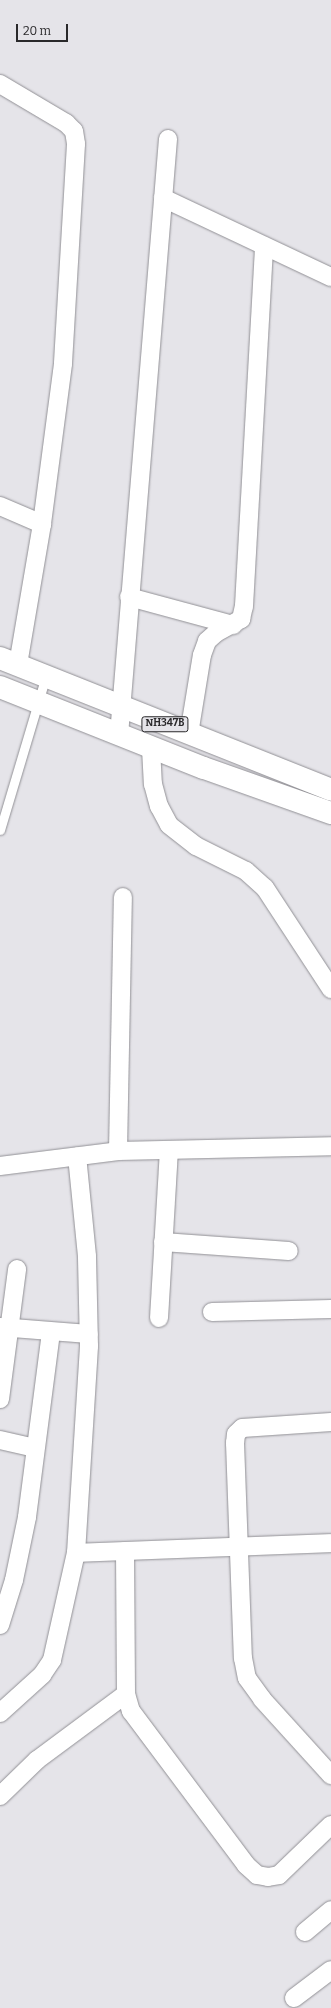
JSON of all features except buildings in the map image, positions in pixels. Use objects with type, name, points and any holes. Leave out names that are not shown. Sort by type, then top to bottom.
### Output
[{"type":"highway","name":"NH347B","points":[[9,661],[331,790]]},
{"type":"highway","name":"NH347B","points":[[0,686],[151,748],[331,813]]},
{"type":"street","points":[[0,84],[66,123],[74,131],[76,144],[63,364],[42,524],[9,661]]},
{"type":"street","points":[[119,735],[120,706],[168,139]]},
{"type":"street","points":[[163,198],[264,247],[331,277]]},
{"type":"street","points":[[189,734],[202,655],[207,641],[216,633],[233,625],[241,619],[244,606],[264,247]]},
{"type":"street","points":[[0,506],[42,524]]},
{"type":"street","points":[[130,597],[233,625]]},
{"type":"street","points":[[151,748],[153,784],[159,806],[169,825],[196,846],[246,871],[265,888],[331,989]]},
{"type":"street","points":[[118,1151],[123,897]]},
{"type":"street","points":[[0,1166],[118,1151],[331,1146]]},
{"type":"street","points":[[159,1318],[169,1150]]},
{"type":"street","points":[[0,1713],[42,1675],[52,1660],[76,1553],[89,1334],[88,1256],[77,1156]]},
{"type":"street","points":[[163,1242],[289,1251]]},
{"type":"street","points":[[0,1398],[5,1328],[17,1270]]},
{"type":"street","points":[[212,1312],[331,1309]]},
{"type":"street","points":[[5,1328],[89,1334]]},
{"type":"street","points":[[0,1625],[14,1580],[27,1517],[51,1332]]},
{"type":"street","points":[[331,1422],[255,1426],[242,1428],[236,1434],[244,1658],[247,1678],[262,1699],[331,1775]]},
{"type":"street","points":[[0,1440],[35,1448]]},
{"type":"street","points":[[76,1553],[331,1543]]},
{"type":"street","points":[[125,1551],[126,1694],[131,1711],[246,1865],[257,1875],[268,1877],[280,1875],[331,1825]]},
{"type":"street","points":[[0,1796],[37,1760],[126,1694]]},
{"type":"street","points":[[305,1932],[331,1910]]},
{"type":"street","points":[[294,1998],[331,1970]]},
{"type":"lane","points":[[0,830],[46,676]]}]
